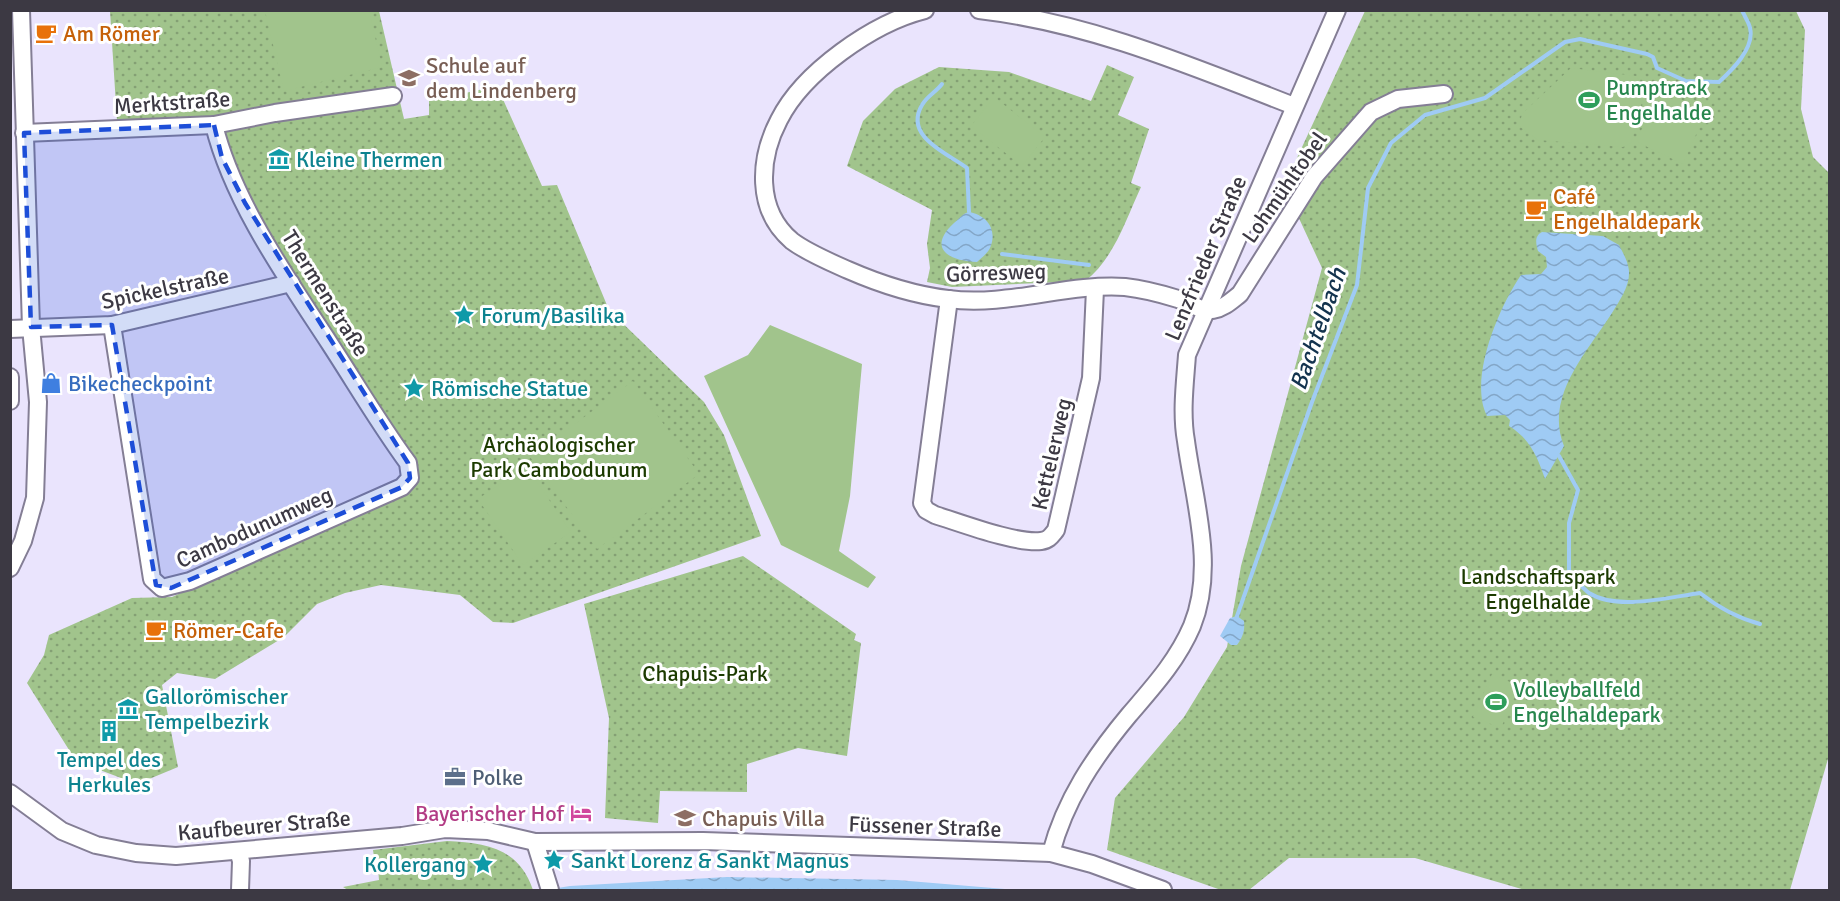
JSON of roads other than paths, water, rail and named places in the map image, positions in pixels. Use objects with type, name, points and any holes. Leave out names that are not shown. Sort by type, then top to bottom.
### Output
[{"type":"street","points":[[10,568],[23,541],[36,498],[38,402],[19,196],[24,133],[16,77],[21,10]]},
{"type":"street","name":"Görresweg","points":[[925,10],[879,30],[837,56],[809,79],[780,118],[771,137],[763,177],[765,197],[774,217],[791,240],[826,260],[886,285],[949,300],[974,300],[1125,287],[1155,293],[1205,309]]},
{"type":"street","points":[[979,10],[1049,21],[1091,31],[1294,106]]},
{"type":"street","name":"Lenzfrieder Straße","points":[[1051,853],[1059,822],[1083,775],[1172,665],[1192,625],[1204,560],[1185,440],[1184,397],[1187,355],[1205,309],[1337,10]]},
{"type":"street","name":"Lohmühltobel","points":[[1205,309],[1226,305],[1240,294],[1314,177],[1371,112],[1398,99],[1444,94]]},
{"type":"street","name":"Merktstraße","points":[[24,133],[214,125],[275,113],[393,96]]},
{"type":"street","name":"Thermenstraße","points":[[214,125],[222,158],[291,283],[408,464],[410,478]]},
{"type":"street","name":"Spickelstraße","points":[[10,329],[112,325],[291,283]]},
{"type":"street","name":"Kettelerweg","points":[[949,300],[922,503],[926,510],[935,515],[1023,540],[1041,541],[1050,538],[1056,530],[1091,378],[1095,289]]},
{"type":"street","name":"Cambodunumweg","points":[[112,325],[153,579],[162,588],[190,581],[293,536],[402,487],[410,478]]},
{"type":"street","points":[[10,377],[10,400]]},
{"type":"street","name":"Kaufbeurer Straße","points":[[10,793],[31,811],[62,831],[96,845],[136,853],[176,856],[402,836],[445,829],[488,831],[535,842]]},
{"type":"street","name":"Füssener Straße","points":[[535,842],[703,841],[1051,853],[1092,864],[1163,891]]},
{"type":"street","points":[[535,842],[550,887]]},
{"type":"street","points":[[238,851],[241,861],[240,891]]},
{"type":"water","points":[[969,212],[986,220],[993,235],[989,250],[977,262],[950,256],[942,246],[946,232],[961,216]]},
{"type":"water","points":[[1542,232],[1603,236],[1619,245],[1629,271],[1628,282],[1621,298],[1581,359],[1564,393],[1559,428],[1564,446],[1545,479],[1532,449],[1509,426],[1510,420],[1505,415],[1487,416],[1482,401],[1481,383],[1489,344],[1512,289],[1521,275],[1541,274],[1547,267],[1546,257],[1538,251],[1537,246],[1537,238]]},
{"type":"water","points":[[1237,616],[1244,621],[1244,630],[1237,645],[1231,645],[1220,636],[1230,618]]},
{"type":"water","points":[[727,877],[897,880],[1017,890],[545,890],[570,886]]},
{"type":"waterway","name":"Bachtelbach","points":[[1236,619],[1312,402],[1357,285],[1368,188],[1391,143],[1425,115],[1485,98],[1565,42],[1580,39],[1647,54],[1653,57],[1657,68],[1686,81],[1719,82],[1741,58],[1749,43],[1750,28],[1742,10]]},
{"type":"waterway","points":[[942,84],[922,105],[918,116],[918,126],[931,143],[967,168],[969,212]]},
{"type":"waterway","points":[[1002,254],[1089,265]]},
{"type":"waterway","points":[[1559,456],[1578,490],[1569,523],[1569,573],[1586,591],[1601,598],[1629,602],[1700,593],[1728,612],[1760,624]]},
{"type":"place","name":"Am Römer","points":[[46,33]]},
{"type":"place","name":"Schule auf dem Lindenberg","points":[[409,78]]},
{"type":"place","name":"Pumptrack Engelhalde","points":[[1589,100]]},
{"type":"place","name":"Kleine Thermen","points":[[279,159]]},
{"type":"place","name":"Café Engelhaldepark","points":[[1536,209]]},
{"type":"place","name":"Forum/Basilika","points":[[464,315]]},
{"type":"place","name":"Bikecheckpoint","points":[[51,383]]},
{"type":"place","name":"Römische Statue","points":[[414,388]]},
{"type":"place","name":"Römer-Cafe","points":[[156,630]]},
{"type":"place","name":"Volleyballfeld Engelhaldepark","points":[[1496,702]]},
{"type":"place","name":"Gallorömischer Tempelbezirk","points":[[128,709]]},
{"type":"place","name":"Tempel des Herkules","points":[[109,731]]},
{"type":"place","name":"Polke","points":[[455,777]]},
{"type":"place","name":"Bayerischer Hof","points":[[581,813]]},
{"type":"place","name":"Chapuis Villa","points":[[685,818]]},
{"type":"place","name":"Sankt Lorenz & Sankt Magnus","points":[[554,860]]},
{"type":"place","name":"Kollergang","points":[[483,864]]},
{"type":"park label","name":"Archäologischer Park Cambodunum","points":[[559,456]]},
{"type":"park label","name":"Landschaftspark Engelhalde","points":[[1538,588]]},
{"type":"park label","name":"Chapuis-Park","points":[[705,673]]}]
